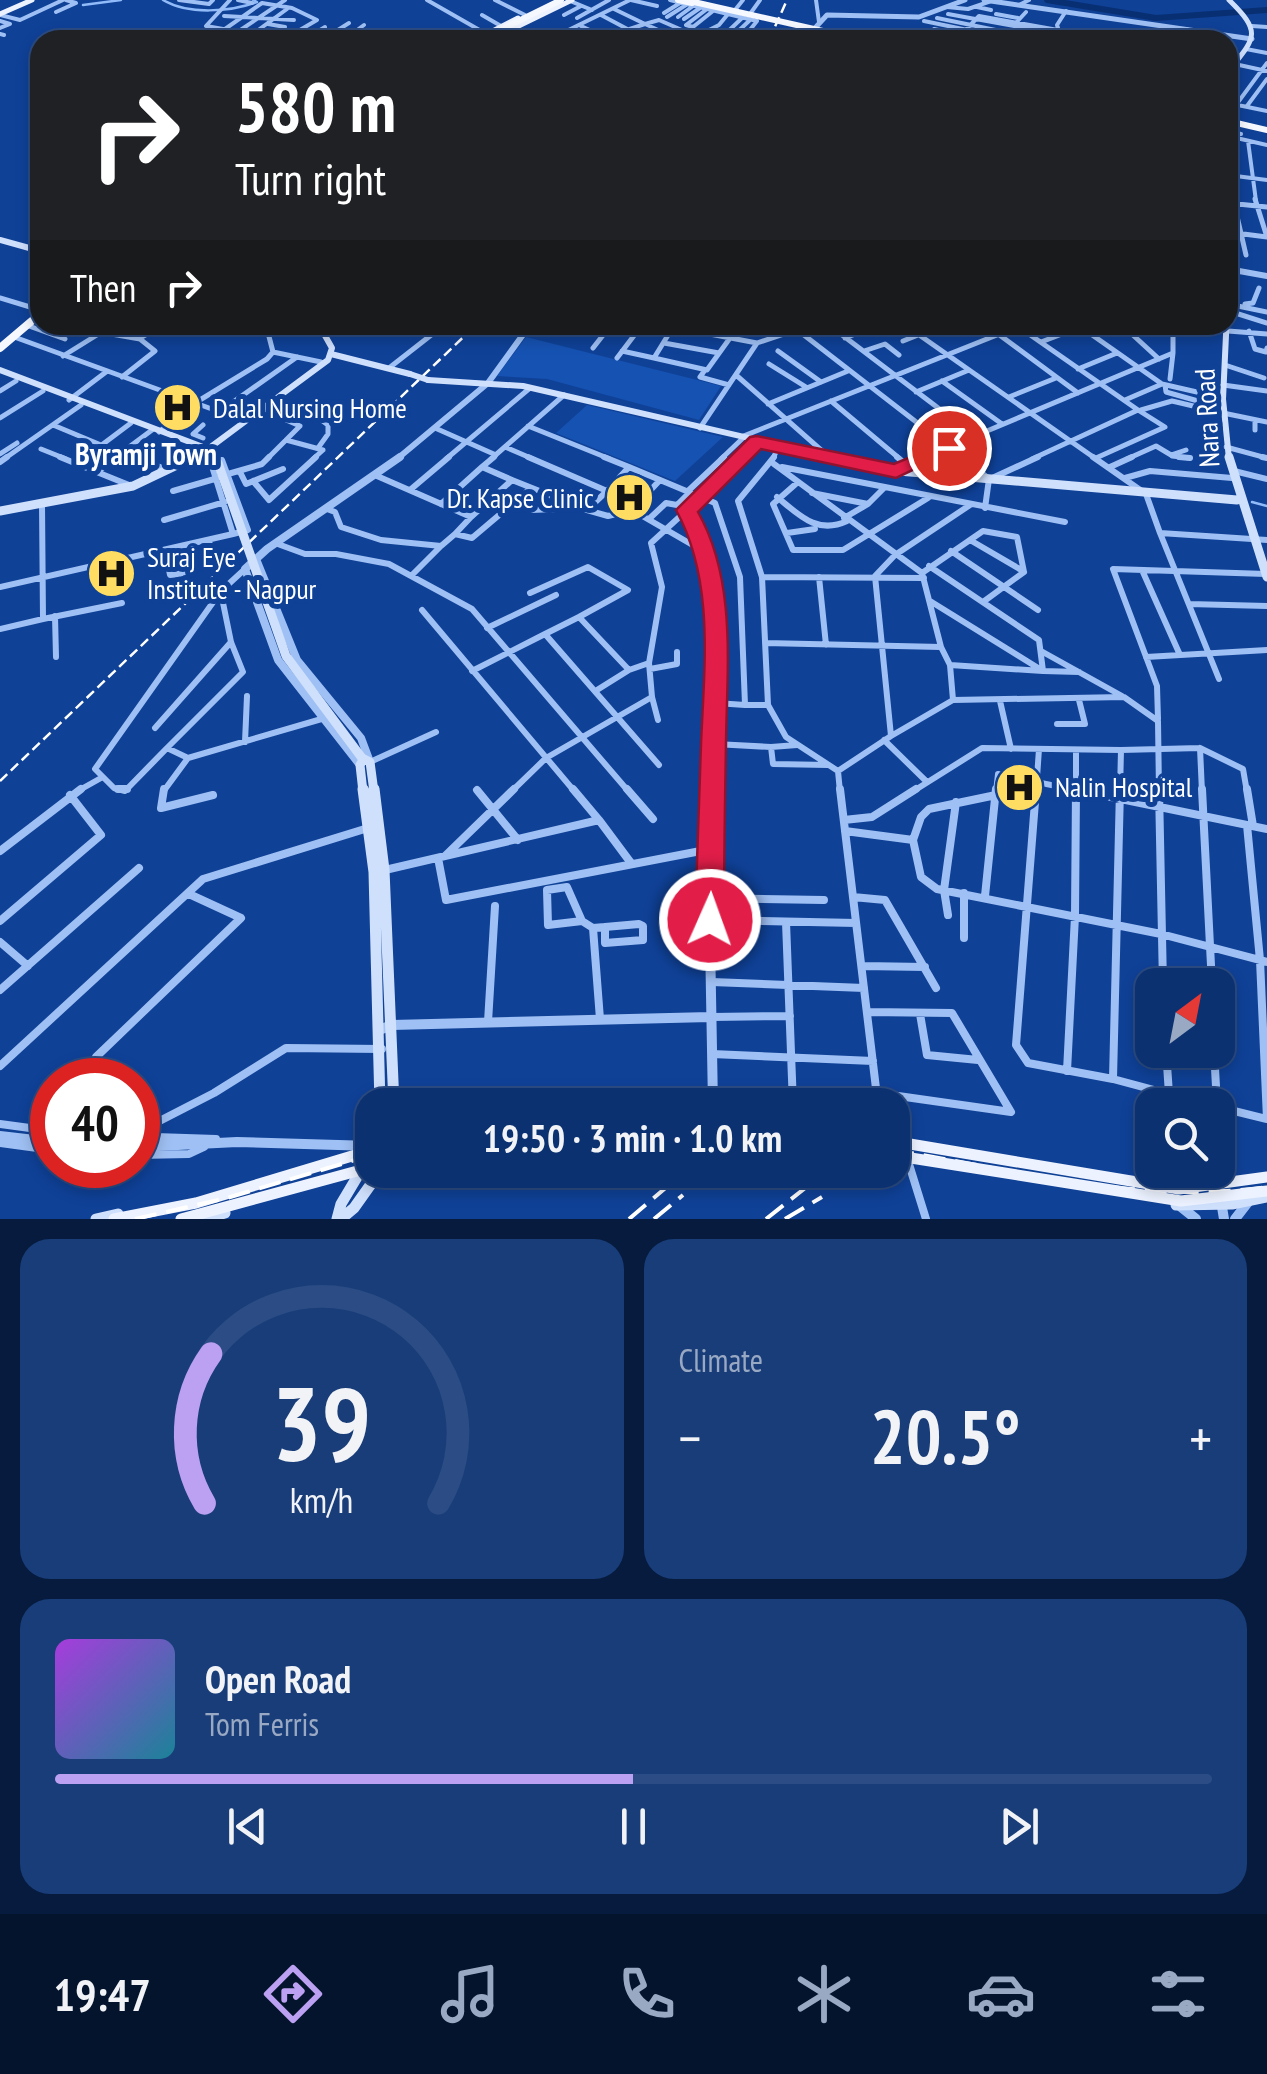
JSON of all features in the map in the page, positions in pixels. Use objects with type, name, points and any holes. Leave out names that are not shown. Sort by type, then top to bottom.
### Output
[{"type":"highway","points":[[505,30],[564,0]]},
{"type":"highway","points":[[688,2],[809,30]]},
{"type":"highway","points":[[688,2],[817,30]]},
{"type":"highway","points":[[1238,122],[1267,129]]},
{"type":"highway","points":[[0,347],[30,322]]},
{"type":"main road","points":[[2,18],[29,0]]},
{"type":"main road","points":[[497,30],[564,0]]},
{"type":"main road","points":[[1228,0],[1252,26],[1251,38],[1238,57]]},
{"type":"main road","points":[[1238,55],[1251,38]]},
{"type":"main road","points":[[0,238],[30,246]]},
{"type":"main road","points":[[0,347],[30,326]]},
{"type":"main road","points":[[320,335],[327,356]]},
{"type":"main road","name":"Nara Road","points":[[1227,335],[1222,398],[1226,447],[1237,500],[1266,575]]},
{"type":"main road","points":[[0,512],[133,486],[168,471],[261,409],[327,356]]},
{"type":"main road","points":[[205,449],[327,356],[428,380],[530,388],[832,460],[896,471],[1237,500]]},
{"type":"main road","points":[[0,372],[205,449],[218,462],[280,644],[364,761],[379,871],[386,1027],[382,1088]]},
{"type":"main road","points":[[0,372],[157,431]]},
{"type":"main road","points":[[364,761],[369,828],[379,871]]},
{"type":"main road","points":[[386,1049],[392,1088]]},
{"type":"main road","points":[[910,1143],[1179,1189],[1267,1176]]},
{"type":"main road","points":[[910,1143],[1107,1176],[1135,1177]]},
{"type":"main road","points":[[96,1219],[196,1198],[355,1154]]},
{"type":"main road","points":[[114,1219],[196,1203],[355,1154]]},
{"type":"main road","points":[[910,1159],[1181,1201],[1267,1194]]},
{"type":"main road","points":[[910,1161],[1217,1212],[1267,1194]]},
{"type":"main road","points":[[181,1219],[355,1175]]},
{"type":"main road","points":[[203,1219],[355,1175]]},
{"type":"main road","points":[[1235,1178],[1267,1176]]},
{"type":"main road","points":[[339,1219],[354,1208],[364,1188]]},
{"type":"street","points":[[2,18],[14,19],[64,0],[76,3],[56,12]]},
{"type":"street","points":[[179,0],[209,4],[213,0]]},
{"type":"street","points":[[238,0],[252,3]]},
{"type":"street","points":[[241,30],[285,0]]},
{"type":"street","points":[[429,1],[440,0]]},
{"type":"street","points":[[495,0],[526,15]]},
{"type":"street","points":[[564,0],[591,9],[628,30],[659,20]]},
{"type":"street","points":[[577,18],[609,0]]},
{"type":"street","points":[[575,30],[630,0],[688,2],[735,13],[757,21],[750,30]]},
{"type":"street","points":[[688,2],[681,18],[719,0]]},
{"type":"street","points":[[728,22],[742,0]]},
{"type":"street","points":[[705,7],[752,14],[760,0]]},
{"type":"street","points":[[815,27],[816,0]]},
{"type":"street","points":[[812,30],[833,14],[919,16],[965,0]]},
{"type":"street","points":[[976,6],[988,0],[1029,0]]},
{"type":"street","points":[[429,1],[473,30]]},
{"type":"street","points":[[666,15],[688,2]]},
{"type":"street","points":[[1018,2],[1156,30]]},
{"type":"street","points":[[228,4],[206,26],[229,30]]},
{"type":"street","points":[[225,29],[262,4],[289,8],[317,20],[301,30]]},
{"type":"street","points":[[564,14],[582,6]]},
{"type":"street","points":[[946,7],[976,6],[994,12],[1010,30]]},
{"type":"street","points":[[705,7],[686,25],[705,30]]},
{"type":"street","points":[[258,30],[289,8]]},
{"type":"street","points":[[1041,28],[1046,8]]},
{"type":"street","points":[[614,9],[658,30]]},
{"type":"street","points":[[693,27],[714,10]]},
{"type":"street","points":[[1060,30],[1066,11]]},
{"type":"street","points":[[1010,30],[1026,12]]},
{"type":"street","points":[[951,13],[1010,30],[1046,30]]},
{"type":"street","points":[[645,14],[678,30]]},
{"type":"street","points":[[710,30],[728,14]]},
{"type":"street","points":[[482,15],[501,26]]},
{"type":"street","points":[[224,16],[270,21],[284,27],[280,30]]},
{"type":"street","points":[[728,30],[743,17]]},
{"type":"street","points":[[2,18],[14,19]]},
{"type":"street","points":[[2,18],[20,29]]},
{"type":"street","points":[[1,32],[2,18]]},
{"type":"street","points":[[937,18],[1010,30]]},
{"type":"street","points":[[739,30],[751,19]]},
{"type":"street","points":[[270,21],[294,20]]},
{"type":"street","points":[[924,21],[973,22]]},
{"type":"street","points":[[337,30],[349,22]]},
{"type":"street","points":[[966,30],[973,22]]},
{"type":"street","points":[[358,30],[364,25]]},
{"type":"street","points":[[582,26],[590,30]]},
{"type":"street","points":[[1252,26],[1267,28]]},
{"type":"street","points":[[321,30],[325,27]]},
{"type":"street","points":[[815,27],[822,30]]},
{"type":"street","points":[[815,27],[828,30]]},
{"type":"street","points":[[304,28],[311,30]]},
{"type":"street","points":[[1238,38],[1251,38]]},
{"type":"street","points":[[1246,48],[1267,53]]},
{"type":"street","points":[[1238,102],[1267,63]]},
{"type":"street","points":[[1238,67],[1264,70]]},
{"type":"street","points":[[1252,83],[1266,84]]},
{"type":"street","points":[[1246,107],[1266,84]]},
{"type":"street","points":[[1259,110],[1267,99]]},
{"type":"street","points":[[1238,105],[1267,112]]},
{"type":"street","points":[[1238,138],[1267,145]]},
{"type":"street","points":[[1238,234],[1267,238],[1256,206],[1248,141]]},
{"type":"street","points":[[1238,176],[1267,180]]},
{"type":"street","points":[[1238,204],[1267,207]]},
{"type":"street","points":[[1238,226],[1246,255]]},
{"type":"street","points":[[1238,271],[1267,276]]},
{"type":"street","points":[[1240,306],[1253,304],[1259,288]]},
{"type":"street","points":[[0,298],[30,309]]},
{"type":"street","points":[[1240,306],[1267,311]]},
{"type":"street","points":[[1238,314],[1267,323]]},
{"type":"street","points":[[1238,320],[1250,331],[1255,349],[1267,351],[1267,360]]},
{"type":"street","points":[[1250,331],[1267,334]]},
{"type":"street","points":[[54,335],[65,339]]},
{"type":"street","points":[[63,356],[95,335]]},
{"type":"street","points":[[116,335],[138,339],[155,351],[122,377]]},
{"type":"street","points":[[138,339],[145,335]]},
{"type":"street","points":[[269,335],[274,352]]},
{"type":"street","points":[[390,368],[431,335]]},
{"type":"street","points":[[220,591],[231,642],[243,672],[124,790],[101,778],[95,770],[97,761],[220,591],[256,558],[377,476],[435,428],[488,383],[523,335]]},
{"type":"street","points":[[592,348],[603,335]]},
{"type":"street","points":[[617,358],[634,335]]},
{"type":"street","points":[[654,358],[669,335]]},
{"type":"street","points":[[714,335],[758,343]]},
{"type":"street","points":[[700,428],[758,343],[777,335]]},
{"type":"street","points":[[802,335],[989,479]]},
{"type":"street","points":[[841,335],[975,436]]},
{"type":"street","points":[[845,338],[853,335]]},
{"type":"street","points":[[903,341],[920,335],[1146,494],[1219,678]]},
{"type":"street","points":[[649,519],[666,503],[676,505],[742,438],[998,335]]},
{"type":"street","points":[[1001,335],[1078,393]]},
{"type":"street","points":[[1031,335],[1165,427],[1096,458]]},
{"type":"street","points":[[1041,342],[1058,335]]},
{"type":"street","points":[[1094,335],[1166,383],[1222,398]]},
{"type":"street","points":[[1133,335],[1159,359]]},
{"type":"street","points":[[1173,335],[1166,392],[1223,412]]},
{"type":"street","points":[[17,338],[242,420]]},
{"type":"street","points":[[729,385],[700,378],[730,338]]},
{"type":"street","points":[[664,344],[719,354]]},
{"type":"street","points":[[863,352],[885,344],[899,354]]},
{"type":"street","points":[[622,351],[705,370]]},
{"type":"street","points":[[96,472],[195,403],[232,384],[274,352],[298,357],[327,356]]},
{"type":"street","points":[[778,352],[821,382]]},
{"type":"street","points":[[1078,368],[1118,352]]},
{"type":"street","points":[[896,471],[1172,353]]},
{"type":"street","points":[[220,412],[298,357]]},
{"type":"street","points":[[769,364],[808,388]]},
{"type":"street","points":[[1223,385],[1266,391],[1266,376],[1225,366]]},
{"type":"street","points":[[768,404],[849,370]]},
{"type":"street","points":[[916,392],[970,370]]},
{"type":"street","points":[[71,399],[107,372]]},
{"type":"street","points":[[736,374],[832,460]]},
{"type":"street","points":[[1009,397],[1057,377]]},
{"type":"street","points":[[0,391],[16,381]]},
{"type":"street","points":[[942,381],[1003,424]]},
{"type":"street","points":[[1124,400],[1166,383]]},
{"type":"street","points":[[410,490],[530,388]]},
{"type":"street","points":[[0,418],[43,391]]},
{"type":"street","points":[[441,504],[564,395]]},
{"type":"street","points":[[831,401],[908,466]]},
{"type":"street","points":[[989,479],[1138,410],[1172,402],[1267,422]]},
{"type":"street","points":[[3,454],[82,405]]},
{"type":"street","points":[[228,474],[262,464],[300,426],[261,409]]},
{"type":"street","points":[[292,409],[316,416],[328,425],[328,434],[318,448]]},
{"type":"street","points":[[1254,430],[1255,420]]},
{"type":"street","points":[[77,464],[130,423]]},
{"type":"street","points":[[53,425],[102,445]]},
{"type":"street","points":[[203,425],[193,434],[205,449]]},
{"type":"street","points":[[528,426],[715,503],[740,578],[745,704]]},
{"type":"street","points":[[435,428],[496,455]]},
{"type":"street","points":[[1138,439],[1151,448]]},
{"type":"street","points":[[253,482],[266,500],[271,499],[323,450],[286,440]]},
{"type":"street","points":[[3,454],[17,442]]},
{"type":"street","points":[[658,720],[649,666],[661,610],[664,567],[651,542],[757,442]]},
{"type":"street","points":[[1108,467],[1158,446],[1171,455],[1190,458]]},
{"type":"street","points":[[505,447],[607,491]]},
{"type":"street","points":[[778,447],[776,465],[741,491],[738,500],[762,577],[768,705],[775,728],[838,771],[876,1088]]},
{"type":"street","points":[[1226,447],[1267,458]]},
{"type":"street","points":[[42,449],[133,486]]},
{"type":"street","points":[[1171,455],[1186,450]]},
{"type":"street","points":[[136,457],[168,471]]},
{"type":"street","points":[[0,587],[166,550],[209,540],[233,534],[248,530],[222,460],[211,464],[233,534]]},
{"type":"street","points":[[776,465],[894,555],[982,602],[1039,640],[1044,671]]},
{"type":"street","points":[[776,465],[1066,522]]},
{"type":"street","points":[[517,500],[531,510],[585,509],[629,466]]},
{"type":"street","points":[[482,467],[608,516],[632,510],[660,480]]},
{"type":"street","points":[[240,472],[245,484],[283,469]]},
{"type":"street","points":[[1124,478],[1150,471],[1267,479]]},
{"type":"street","points":[[377,476],[471,517]]},
{"type":"street","points":[[172,490],[218,478]]},
{"type":"street","points":[[986,508],[989,479]]},
{"type":"street","points":[[412,575],[512,480]]},
{"type":"street","points":[[798,482],[773,504],[793,550],[842,550],[929,497]]},
{"type":"street","points":[[455,534],[472,538],[531,488]]},
{"type":"street","points":[[786,533],[834,529],[884,488]]},
{"type":"street","points":[[811,493],[868,504]]},
{"type":"street","points":[[777,497],[818,529]]},
{"type":"street","points":[[164,520],[225,502]]},
{"type":"street","points":[[42,504],[43,619]]},
{"type":"street","points":[[928,782],[887,738],[875,576],[894,555],[970,505]]},
{"type":"street","points":[[327,508],[335,512],[341,527],[356,534],[441,546]]},
{"type":"street","points":[[632,510],[703,552]]},
{"type":"street","points":[[686,510],[712,582],[716,703],[710,898],[713,1088]]},
{"type":"street","points":[[762,577],[925,572],[983,531],[1017,536],[1024,572]]},
{"type":"street","points":[[1160,533],[1267,540]]},
{"type":"street","points":[[166,550],[170,575],[175,576],[202,565],[211,551],[209,540]]},
{"type":"street","points":[[970,540],[1024,572]]},
{"type":"street","points":[[276,543],[305,554],[364,558],[412,575],[472,609],[653,818]]},
{"type":"street","points":[[951,552],[1038,610]]},
{"type":"street","points":[[256,558],[297,660],[361,738],[364,761]]},
{"type":"street","points":[[472,670],[628,590],[588,568],[530,593]]},
{"type":"street","points":[[245,569],[278,660],[364,761]]},
{"type":"street","points":[[1162,968],[1157,686],[1114,569],[1266,575]]},
{"type":"street","points":[[1142,570],[1180,656]]},
{"type":"street","points":[[925,572],[941,647],[950,665],[954,700]]},
{"type":"street","points":[[982,602],[1024,572]]},
{"type":"street","points":[[819,577],[826,646]]},
{"type":"street","points":[[488,628],[556,594]]},
{"type":"street","points":[[0,629],[122,602]]},
{"type":"street","points":[[930,602],[1044,671]]},
{"type":"street","points":[[1189,604],[1267,606]]},
{"type":"street","points":[[422,610],[632,863]]},
{"type":"street","points":[[55,616],[56,656]]},
{"type":"street","points":[[579,617],[628,670]]},
{"type":"street","points":[[546,634],[659,765]]},
{"type":"street","points":[[154,728],[231,642]]},
{"type":"street","points":[[766,644],[941,647]]},
{"type":"street","points":[[1040,650],[1124,697],[1158,721]]},
{"type":"street","points":[[1146,657],[1267,650]]},
{"type":"street","points":[[597,690],[628,670],[649,666],[671,668],[677,664],[677,652]]},
{"type":"street","points":[[950,665],[1079,672]]},
{"type":"street","points":[[245,742],[246,696]]},
{"type":"street","points":[[441,858],[546,758],[652,697]]},
{"type":"street","points":[[838,771],[954,700],[1124,697]]},
{"type":"street","points":[[1057,724],[1086,724],[1079,700]]},
{"type":"street","points":[[1000,701],[1010,749]]},
{"type":"street","points":[[716,703],[768,705]]},
{"type":"street","points":[[213,795],[161,808],[164,787],[188,758],[326,718]]},
{"type":"street","points":[[364,761],[436,732]]},
{"type":"street","points":[[715,744],[797,745]]},
{"type":"street","points":[[771,747],[772,764],[829,764]]},
{"type":"street","points":[[168,748],[188,758]]},
{"type":"street","points":[[844,820],[872,817],[982,748],[1200,748],[1243,770],[1264,961],[1267,1119],[1235,1111]]},
{"type":"street","points":[[1200,748],[1212,968]]},
{"type":"street","points":[[1038,749],[1016,1045],[1028,1063],[1112,1079],[1136,1088]]},
{"type":"street","points":[[1067,1071],[1075,916],[1076,750]]},
{"type":"street","points":[[1112,1079],[1122,750]]},
{"type":"street","points":[[985,896],[998,774],[1267,829]]},
{"type":"street","points":[[0,852],[70,796],[101,778]]},
{"type":"street","points":[[477,790],[518,840]]},
{"type":"street","points":[[996,795],[929,809],[921,817],[913,840],[925,883],[1161,934],[1264,961]]},
{"type":"street","points":[[0,921],[101,835],[70,796]]},
{"type":"street","points":[[948,915],[944,890],[956,802]]},
{"type":"street","points":[[379,871],[598,820]]},
{"type":"street","points":[[0,1066],[203,879],[369,828]]},
{"type":"street","points":[[845,831],[913,840]]},
{"type":"street","points":[[441,858],[446,900],[711,849]]},
{"type":"street","points":[[0,990],[139,868]]},
{"type":"street","points":[[582,921],[548,925],[547,890],[567,887],[582,921],[593,928],[605,927],[642,925],[643,940],[607,944],[605,927]]},
{"type":"street","points":[[964,893],[964,938]]},
{"type":"street","points":[[96,1058],[241,918],[190,894]]},
{"type":"street","points":[[853,897],[885,900],[936,988]]},
{"type":"street","points":[[710,898],[824,900]]},
{"type":"street","points":[[488,1022],[495,906]]},
{"type":"street","points":[[710,920],[856,923]]},
{"type":"street","points":[[786,922],[792,1088]]},
{"type":"street","points":[[593,928],[600,1019]]},
{"type":"street","points":[[0,942],[28,966]]},
{"type":"street","points":[[862,966],[924,967]]},
{"type":"street","points":[[712,982],[864,988]]},
{"type":"street","points":[[867,1012],[952,1013],[1010,1112],[910,1098]]},
{"type":"street","points":[[920,1014],[927,1055],[980,1060]]},
{"type":"street","points":[[386,1027],[790,1016]]},
{"type":"street","points":[[160,1120],[214,1093],[286,1048],[386,1049]]},
{"type":"street","points":[[712,1054],[873,1061]]},
{"type":"street","points":[[0,1124],[30,1129]]},
{"type":"street","points":[[160,1138],[214,1138],[226,1143]]},
{"type":"street","points":[[0,1140],[30,1141]]},
{"type":"street","points":[[0,1140],[30,1146]]},
{"type":"street","points":[[160,1147],[226,1143],[355,1148]]},
{"type":"street","points":[[160,1155],[189,1154],[207,1146]]},
{"type":"street","points":[[910,1166],[928,1216]]},
{"type":"street","points":[[1235,1219],[1249,1200]]},
{"type":"street","points":[[1179,1206],[1196,1219]]},
{"type":"shaded area","points":[[526,337],[721,386],[699,420],[547,379],[497,376]]},
{"type":"shaded area","points":[[587,405],[723,437],[675,481],[556,433]]},
{"type":"waterway","points":[[83,5],[121,0]]},
{"type":"waterway","points":[[163,0],[184,8],[209,10],[257,2],[253,0]]},
{"type":"waterway","points":[[1047,0],[1156,18],[1267,10]]},
{"type":"waterway","points":[[1252,502],[1267,506]]},
{"type":"railway","points":[[774,30],[787,0]]},
{"type":"railway","points":[[0,781],[466,335]]},
{"type":"railway","points":[[910,1153],[1125,1188],[1172,1192],[1267,1187]]},
{"type":"railway","points":[[135,1219],[227,1198],[355,1160]]},
{"type":"railway","points":[[629,1219],[665,1188]]},
{"type":"railway","points":[[766,1219],[805,1188]]},
{"type":"railway","points":[[654,1219],[683,1195]]},
{"type":"railway","points":[[785,1219],[822,1197]]},
{"type":"place","name":"Dalal Nursing Home","points":[[178,408]]},
{"type":"place","name":"Dr. Kapse Clinic","points":[[629,498]]},
{"type":"place","name":"Suraj Eye Institute - Nagpur","points":[[112,573]]},
{"type":"place","name":"Nalin Hospital","points":[[1020,787]]},
{"type":"district","name":"Byramji Town","points":[[146,455]]},
{"type":"route","points":[[710,920],[716,640],[712,582],[701,540],[686,510],[757,442],[896,471],[949,448]]}]
